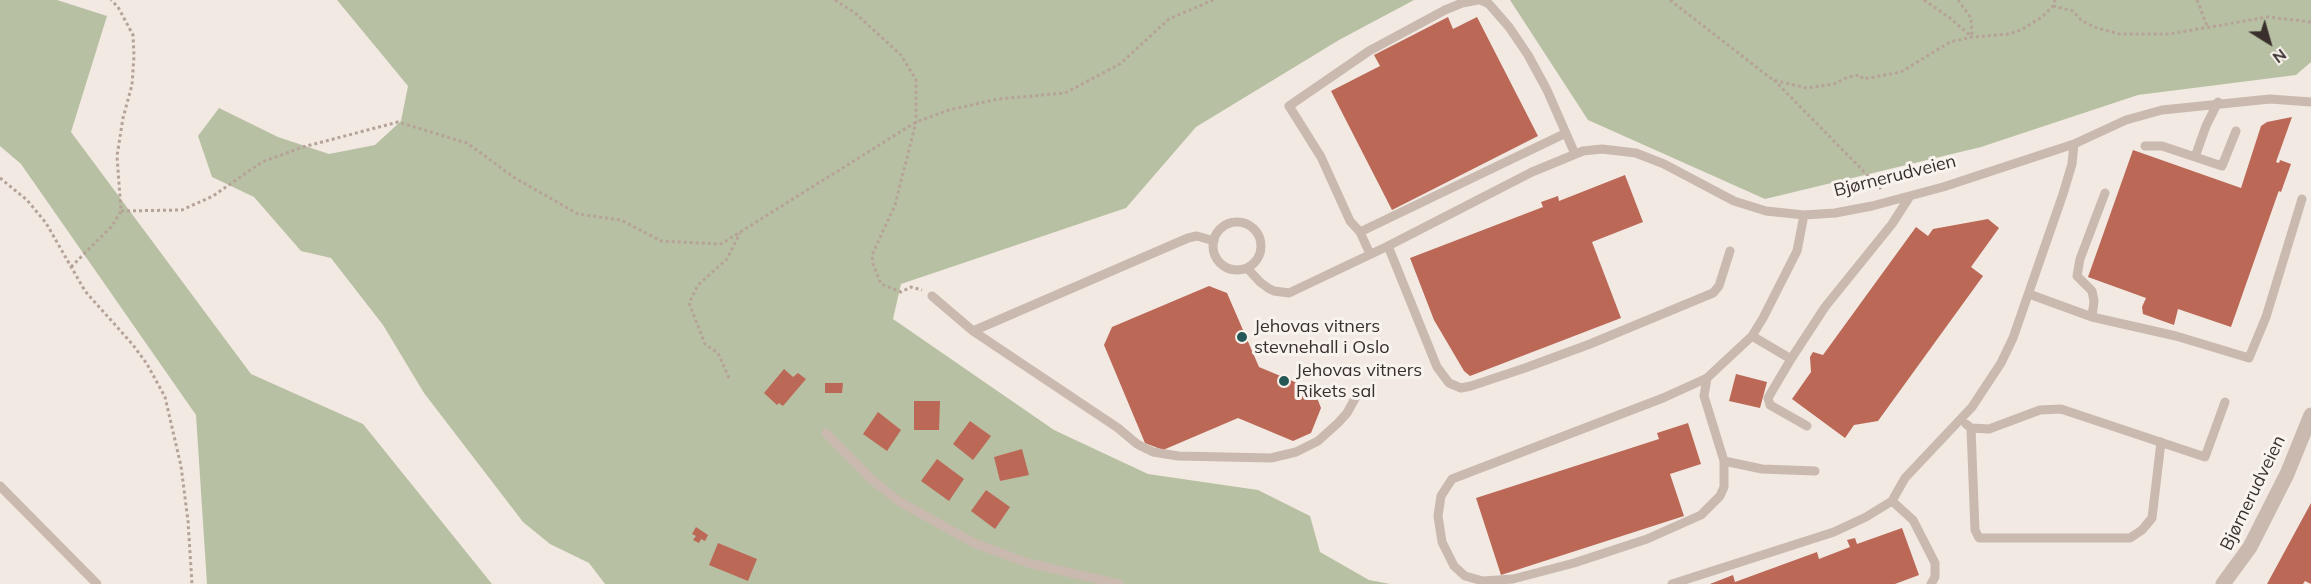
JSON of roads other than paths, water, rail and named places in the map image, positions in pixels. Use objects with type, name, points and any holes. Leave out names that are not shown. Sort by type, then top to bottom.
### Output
[{"type":"street","name":"Bjørnerudveien","points":[[2223,584],[2250,547],[2288,474],[2311,414]]},
{"type":"lane","points":[[1370,254],[1360,232],[1350,221],[1321,157],[1289,106],[1368,51],[1445,10],[1461,3],[1479,0],[1489,4],[1522,46],[1547,90],[1575,154]]},
{"type":"lane","name":"Bjørnerudveien","points":[[1247,268],[1268,288],[1289,293],[1388,246],[1532,172],[1575,154],[1602,149],[1636,153],[1664,164],[1734,201],[1766,211],[1804,215],[1835,213],[1910,196],[2074,144],[2126,120],[2162,110],[2218,102],[2270,99],[2311,102]]},
{"type":"lane","points":[[2195,157],[2206,126],[2218,102]]},
{"type":"lane","points":[[2145,146],[2162,146],[2222,166],[2236,131]]},
{"type":"lane","points":[[1360,232],[1566,133]]},
{"type":"lane","points":[[1672,584],[1834,532],[1866,517],[1892,501],[1905,478],[1960,420],[1980,396],[2001,363],[2029,294],[2063,194],[2072,164],[2074,144]]},
{"type":"lane","points":[[2092,317],[2093,294],[2077,276],[2080,259],[2105,193]]},
{"type":"lane","points":[[1807,426],[1770,405],[1768,398],[1826,307],[1892,224],[1910,196]]},
{"type":"lane","points":[[2029,294],[2092,317],[2176,336],[2249,358],[2266,317],[2302,199]]},
{"type":"lane","points":[[1707,378],[1704,396],[1724,461],[1724,487],[1720,496],[1701,514],[1647,539],[1574,563],[1514,579],[1483,581],[1466,576],[1454,566],[1442,542],[1438,516],[1441,496],[1452,479],[1663,398],[1707,378],[1752,336],[1778,292],[1797,251],[1804,215]]},
{"type":"lane","points":[[1232,223],[1244,224],[1254,230],[1260,240],[1260,252],[1247,268],[1231,269],[1220,263],[1214,253],[1214,241],[1221,229],[1232,223]]},
{"type":"lane","points":[[973,331],[1188,238],[1197,236],[1214,241]]},
{"type":"lane","points":[[1388,246],[1437,367],[1449,383],[1461,388],[1590,344],[1713,293],[1719,286],[1730,251]]},
{"type":"lane","points":[[932,296],[973,331],[1118,428],[1137,444],[1153,452],[1271,458],[1296,452],[1318,441],[1338,423],[1347,413],[1357,394]]},
{"type":"lane","points":[[1752,336],[1791,359]]},
{"type":"lane","points":[[1960,420],[1971,428],[1989,429],[2040,410],[2061,410],[2205,457],[2225,402]]},
{"type":"lane","points":[[1971,428],[1975,530],[1979,538],[2130,538],[2142,531],[2152,518],[2161,442]]},
{"type":"lane","points":[[826,433],[871,479],[900,502],[974,543],[1028,563],[1119,584]]},
{"type":"lane","points":[[1724,461],[1762,469],[1815,471]]},
{"type":"lane","points":[[0,486],[97,584]]},
{"type":"lane","points":[[1892,501],[1913,520],[1935,563],[1935,577],[1931,584]]},
{"type":"place","name":"Jehovas vitners stevnehall i Oslo","points":[[1242,337]]},
{"type":"place","name":"Jehovas vitners Rikets sal","points":[[1284,381]]}]
